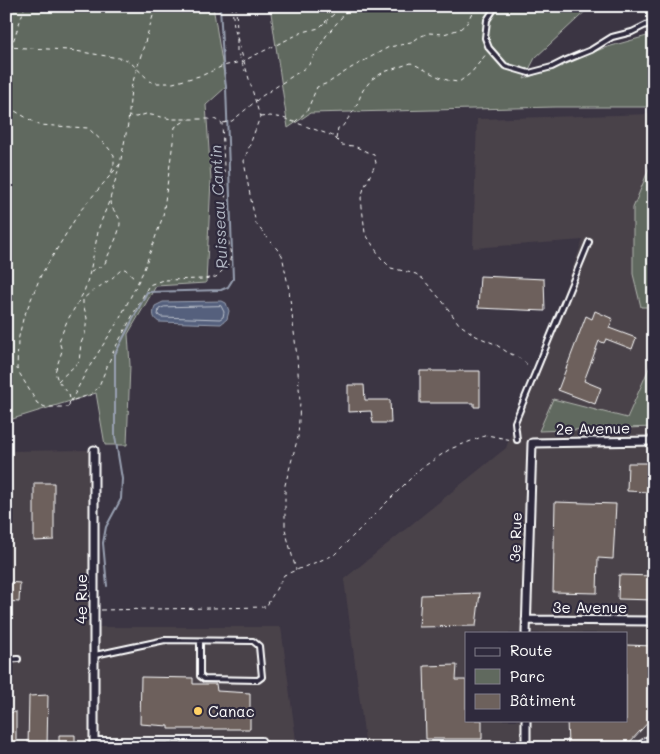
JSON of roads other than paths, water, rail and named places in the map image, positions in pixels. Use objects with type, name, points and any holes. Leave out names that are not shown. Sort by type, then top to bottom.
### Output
[{"type":"street","name":"2e Avenue","points":[[532,443],[654,441]]},
{"type":"street","name":"3e Rue","points":[[526,632],[532,443]]},
{"type":"street","name":"4e Rue","points":[[94,450],[94,744]]},
{"type":"street","name":"3e Avenue","points":[[526,620],[654,621]]},
{"type":"street","points":[[526,722],[526,748]]},
{"type":"lane","points":[[496,6],[487,20],[486,38],[489,48],[505,66],[529,73],[552,67],[564,60],[591,50],[612,37],[632,32],[654,20]]},
{"type":"lane","points":[[517,440],[515,422],[590,242]]},
{"type":"lane","points":[[95,656],[165,640],[254,642],[259,646],[262,677],[258,680],[204,679],[200,676],[200,641]]},
{"type":"lane","points":[[6,660],[18,659]]},
{"type":"lane","points":[[94,744],[262,740],[265,748]]},
{"type":"water","points":[[222,301],[226,303],[229,311],[227,319],[221,324],[159,322],[155,319],[154,315],[155,306],[163,302]]},
{"type":"waterway","name":"Ruisseau Cantin","points":[[107,586],[103,543],[106,527],[121,499],[122,479],[115,436],[115,354],[147,292],[221,290],[228,287],[233,279],[226,87],[220,6]]},
{"type":"railway","points":[[632,748],[654,732]]},
{"type":"place","name":"Canac","points":[[198,711]]}]
